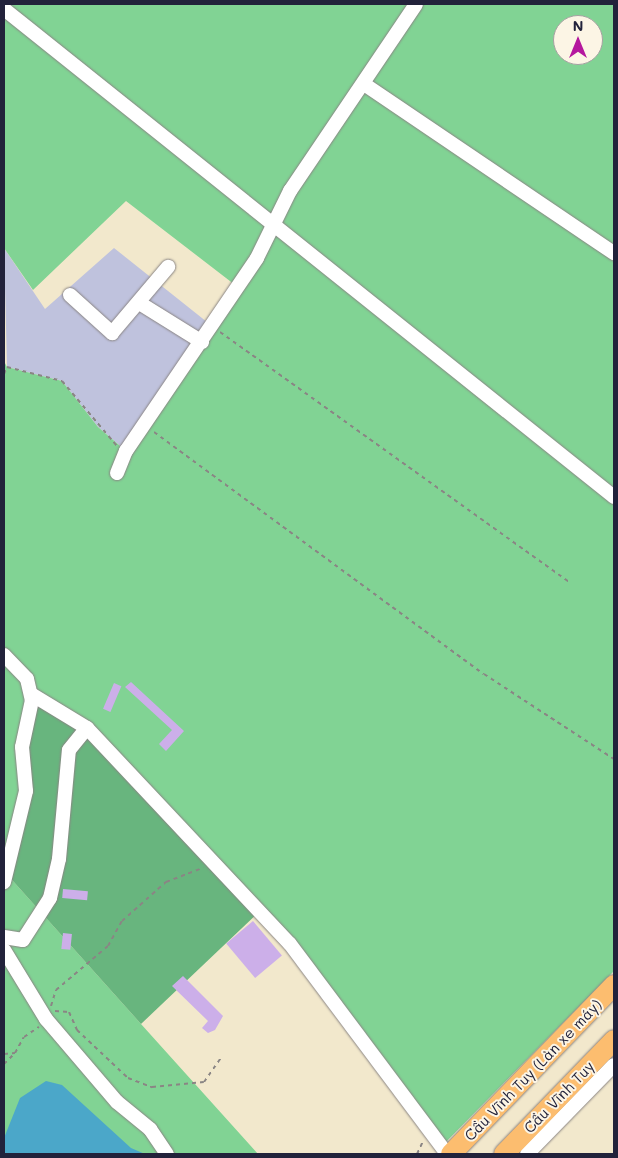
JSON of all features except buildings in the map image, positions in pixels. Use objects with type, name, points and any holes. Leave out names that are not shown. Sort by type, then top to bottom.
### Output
[{"type":"highway","name":"Cầu Vĩnh Tuy (Làn xe máy)","points":[[451,1154],[614,985]]},
{"type":"highway","name":"Cầu Vĩnh Tuy","points":[[467,1154],[614,1002]]},
{"type":"highway","name":"Cầu Vĩnh Tuy","points":[[504,1154],[614,1040]]},
{"type":"highway","points":[[522,1154],[614,1059]]},
{"type":"street","points":[[117,473],[126,451],[146,425],[257,258],[290,191],[364,84],[416,4]]},
{"type":"street","points":[[4,9],[130,105],[272,226],[318,253],[517,413],[614,497]]},
{"type":"street","points":[[364,84],[614,254]]},
{"type":"street","points":[[70,296],[112,333],[141,304],[168,267]]},
{"type":"street","points":[[141,304],[202,342]]},
{"type":"street","points":[[4,655],[27,679],[31,694],[22,747],[26,792],[4,882]]},
{"type":"street","points":[[31,694],[87,728],[212,864],[290,944],[446,1154]]},
{"type":"street","points":[[4,937],[23,940],[50,898],[59,859],[69,750],[87,728]]},
{"type":"street","points":[[4,950],[46,1019],[116,1102],[150,1130],[167,1154]]},
{"type":"street","points":[[527,1154],[614,1064]]},
{"type":"path","points":[[212,326],[569,582]]},
{"type":"path","points":[[4,374],[5,366],[62,381],[98,427],[126,451]]},
{"type":"path","points":[[4,392],[4,438]]},
{"type":"path","points":[[146,425],[484,674],[614,759]]},
{"type":"path","points":[[212,864],[166,882],[122,921],[108,946],[56,990],[50,1011],[69,1012],[77,1030],[128,1078],[152,1087],[204,1082],[221,1058]]},
{"type":"path","points":[[4,1064],[46,1019]]},
{"type":"path","points":[[4,1054],[15,1053]]},
{"type":"path","points":[[417,1154],[430,1131]]},
{"type":"shaded area","points":[[4,248],[45,309],[114,248],[212,326],[126,451],[98,427],[62,381],[7,367]]},
{"type":"green space","points":[[4,4],[614,4],[614,971],[441,1147],[290,944],[212,864],[26,791],[4,865],[4,361],[7,367],[62,381],[98,427],[126,451],[239,288],[126,201],[33,290],[4,248]]},
{"type":"green space","points":[[32,700],[87,728],[259,912],[141,1024],[4,871],[11,859]]},
{"type":"green space","points":[[4,871],[141,1024],[258,1154],[4,1154]]},
{"type":"water","points":[[46,1081],[62,1085],[131,1148],[145,1154],[4,1154],[4,1138],[20,1098]]}]
